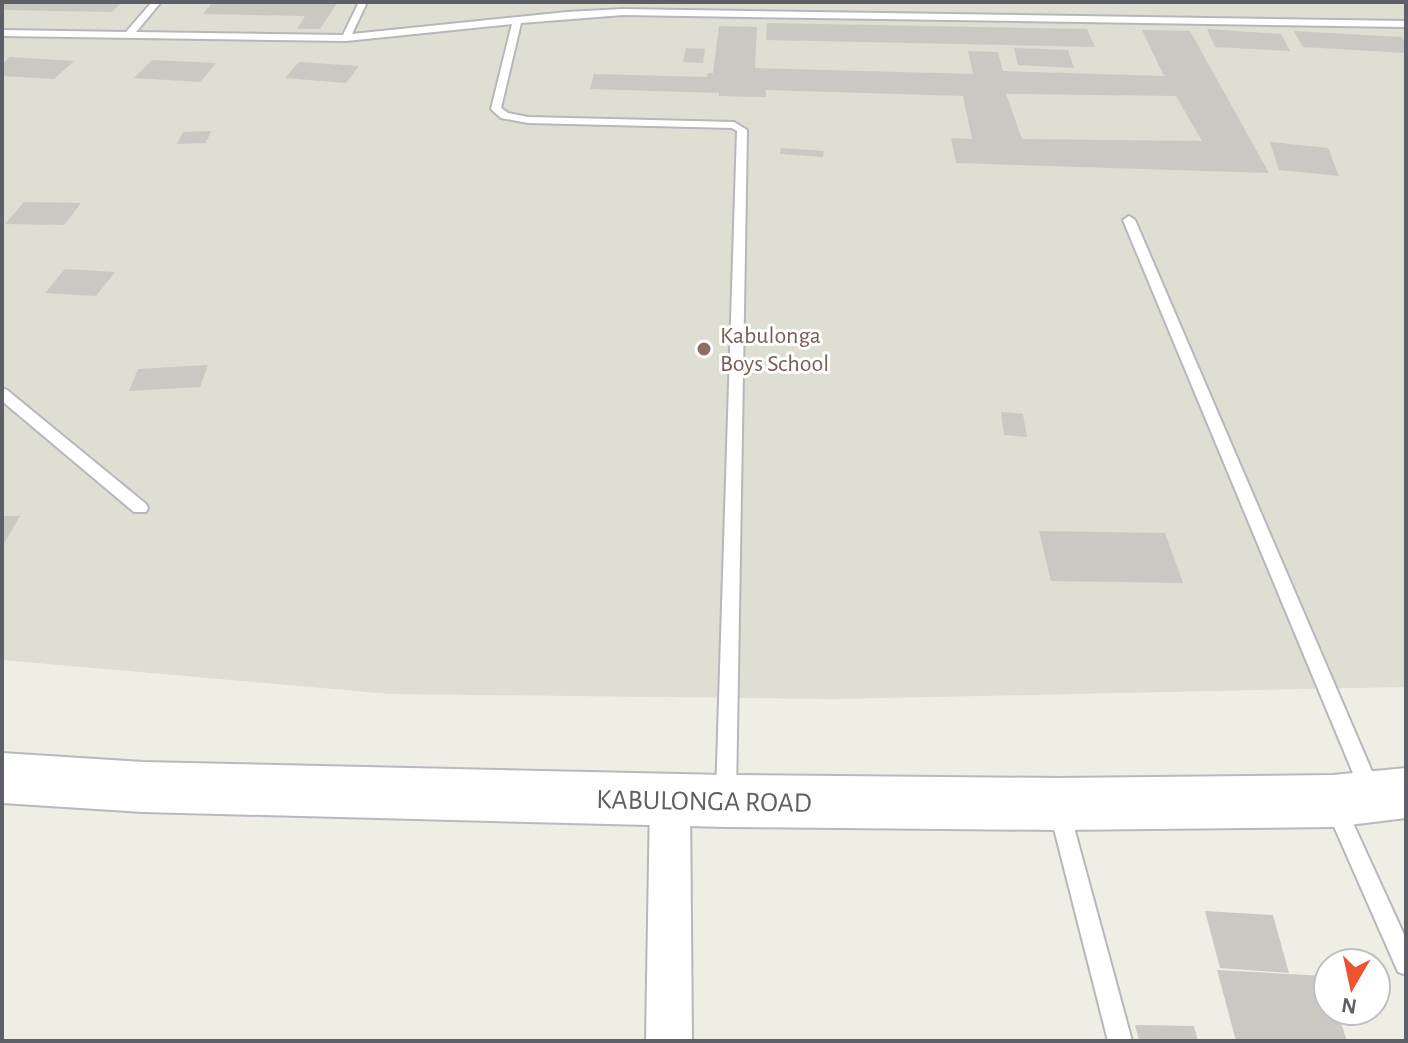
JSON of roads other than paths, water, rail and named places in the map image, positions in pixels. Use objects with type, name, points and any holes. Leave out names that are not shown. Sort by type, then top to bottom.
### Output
[{"type":"main road","name":"KABULONGA ROAD","points":[[2,778],[143,787],[726,801],[1058,804],[1370,796]]},
{"type":"street","points":[[669,1041],[670,800]]},
{"type":"lane","points":[[128,35],[157,2]]},
{"type":"lane","points":[[346,38],[363,2]]},
{"type":"lane","points":[[895,16],[897,2]]},
{"type":"lane","points":[[2,33],[346,38],[623,12],[1406,24]]},
{"type":"lane","points":[[517,20],[496,109],[505,116],[528,120],[734,125],[742,130],[726,801]]},
{"type":"lane","points":[[1129,220],[1370,796],[1406,964]]},
{"type":"lane","points":[[2,393],[140,508]]},
{"type":"lane","points":[[1058,804],[1120,1041]]},
{"type":"place","name":"Kabulonga Boys School","points":[[704,349]]}]
